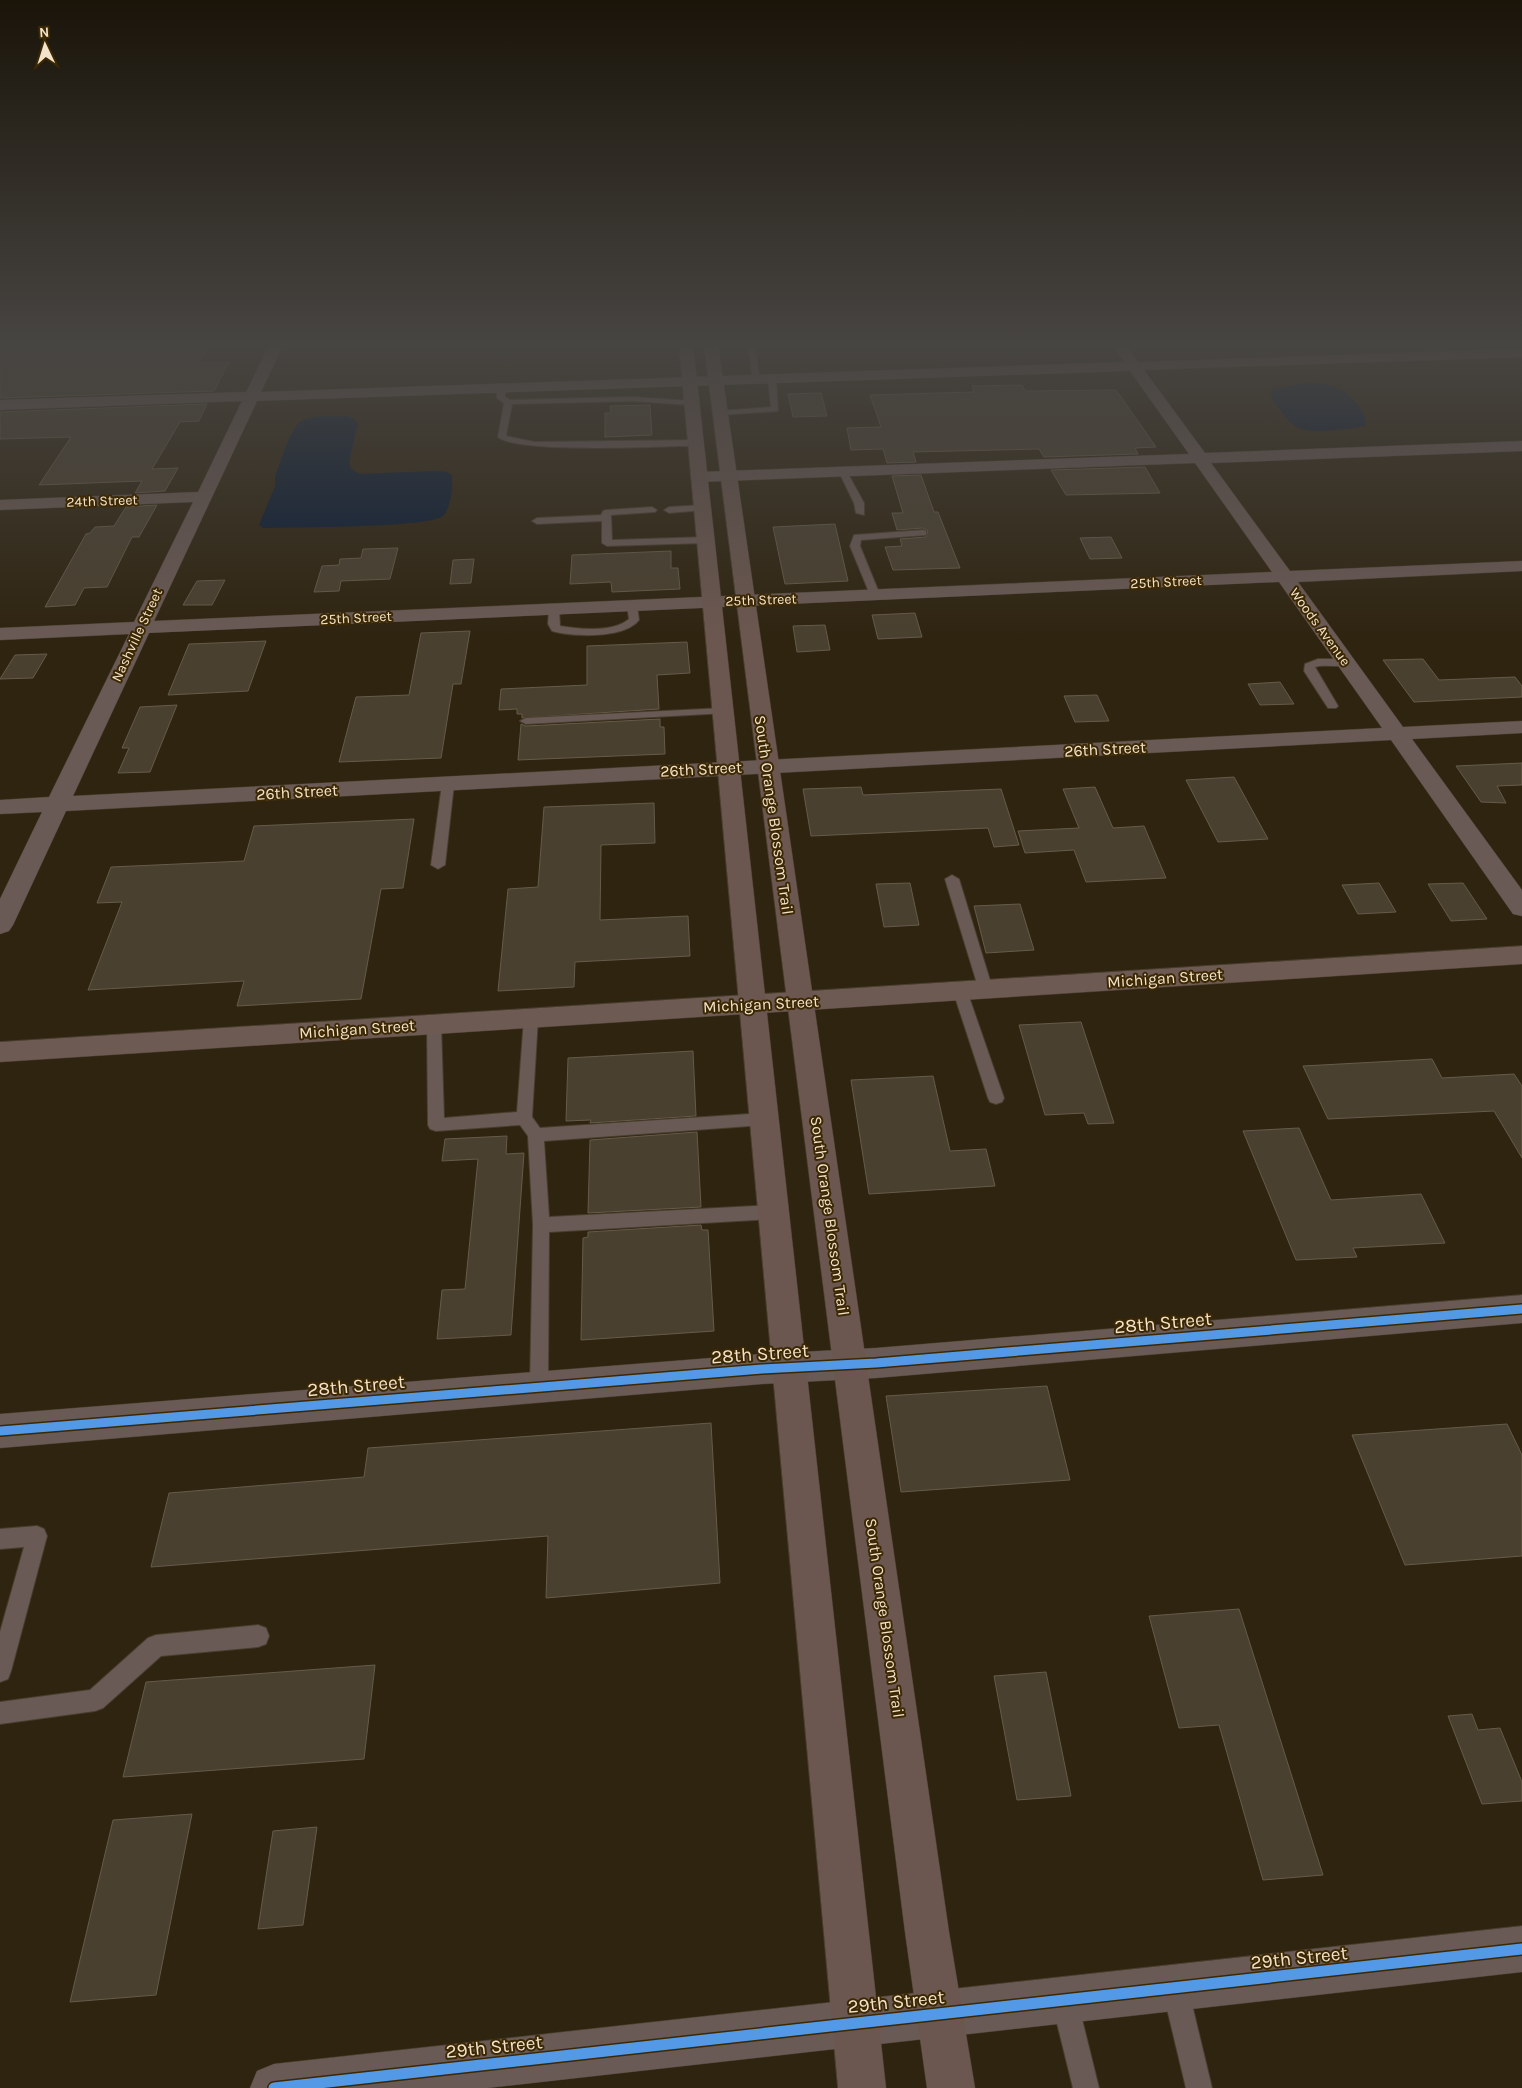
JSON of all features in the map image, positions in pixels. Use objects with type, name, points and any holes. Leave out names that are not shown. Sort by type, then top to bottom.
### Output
[{"type":"main road","name":"South Orange Blossom Trail","points":[[725,442],[767,766],[938,2014],[951,2088]]},
{"type":"main road","points":[[696,443],[862,2088]]},
{"type":"main road","name":"Michigan Street","points":[[0,1052],[1522,956]]},
{"type":"street","name":"Nashville Street","points":[[1,923],[229,442]]},
{"type":"street","name":"Woods Avenue","points":[[1189,442],[1522,908]]},
{"type":"street","points":[[700,477],[1522,446]]},
{"type":"street","name":"24th Street","points":[[0,505],[203,497]]},
{"type":"street","name":"25th Street","points":[[0,634],[1522,566]]},
{"type":"street","name":"26th Street","points":[[0,807],[1522,727]]},
{"type":"street","name":"28th Street","points":[[0,1431],[1522,1309]]},
{"type":"street","name":"29th Street","points":[[274,2088],[1522,1949]]},
{"type":"lane","points":[[532,442],[547,444],[696,443]]},
{"type":"lane","points":[[843,472],[859,503],[861,513]]},
{"type":"lane","points":[[669,510],[702,508]]},
{"type":"lane","points":[[652,510],[606,513],[606,543],[706,540]]},
{"type":"lane","points":[[537,521],[606,518]]},
{"type":"lane","points":[[875,595],[856,546],[857,537],[924,533]]},
{"type":"lane","points":[[1332,706],[1310,671],[1309,666],[1318,662],[1346,662]]},
{"type":"lane","points":[[526,721],[723,711]]},
{"type":"lane","points":[[438,864],[448,784]]},
{"type":"lane","points":[[952,880],[996,1098]]},
{"type":"lane","points":[[531,1018],[524,1118],[536,1135],[541,1225],[539,1387]]},
{"type":"lane","points":[[434,1024],[436,1125],[524,1118]]},
{"type":"lane","points":[[536,1135],[764,1120]]},
{"type":"lane","points":[[541,1225],[773,1212]]},
{"type":"lane","points":[[0,1539],[37,1536],[0,1671]]},
{"type":"lane","points":[[0,1713],[95,1700],[156,1646],[258,1636]]},
{"type":"lane","points":[[1175,1988],[1199,2088]]},
{"type":"lane","points":[[1064,1999],[1086,2088]]},
{"type":"water","points":[[288,442],[354,442],[349,462],[351,469],[360,474],[447,472],[452,475],[450,502],[443,516],[413,523],[263,528],[259,525],[275,486],[275,477]]},
{"type":"building","points":[[67,442],[168,442],[152,469],[178,468],[165,491],[135,493],[142,481],[39,485]]},
{"type":"building","points":[[850,442],[1153,442],[1156,447],[1135,448],[1138,454],[1044,457],[1039,449],[913,452],[916,462],[887,463],[883,449],[851,450]]},
{"type":"building","points":[[1145,467],[1160,493],[1066,495],[1051,470]]},
{"type":"building","points":[[921,475],[934,512],[938,512],[960,568],[893,570],[885,547],[902,546],[900,539],[926,537],[928,531],[923,528],[897,530],[892,513],[903,513],[892,476]]},
{"type":"building","points":[[157,505],[139,537],[132,537],[107,587],[84,588],[75,605],[45,607],[86,534],[90,533],[95,527],[114,526],[126,507]]},
{"type":"building","points":[[835,524],[848,581],[785,584],[773,527]]},
{"type":"building","points":[[1111,537],[1122,558],[1090,559],[1080,538]]},
{"type":"building","points":[[398,548],[390,579],[341,581],[339,591],[314,592],[322,566],[339,565],[340,559],[361,558],[363,549]]},
{"type":"building","points":[[671,551],[671,568],[678,568],[680,589],[612,592],[611,582],[570,584],[572,555]]},
{"type":"building","points":[[474,559],[471,583],[450,584],[453,560]]},
{"type":"building","points":[[225,580],[212,605],[183,605],[197,581]]},
{"type":"building","points":[[915,613],[922,637],[878,639],[872,615]]},
{"type":"building","points":[[825,625],[830,650],[797,652],[793,626]]},
{"type":"building","points":[[470,631],[461,684],[453,684],[441,758],[339,762],[356,697],[409,695],[421,633]]},
{"type":"building","points":[[266,641],[248,691],[168,695],[189,644]]},
{"type":"building","points":[[687,642],[690,673],[657,675],[659,709],[522,718],[522,714],[517,714],[517,709],[499,710],[501,689],[587,685],[587,646]]},
{"type":"building","points":[[47,654],[33,678],[0,679],[15,655]]},
{"type":"building","points":[[1423,659],[1439,680],[1515,677],[1522,686],[1522,697],[1414,702],[1383,660]]},
{"type":"building","points":[[1280,682],[1294,704],[1260,705],[1248,684]]},
{"type":"building","points":[[1097,695],[1109,721],[1075,722],[1064,696]]},
{"type":"building","points":[[177,705],[150,772],[118,773],[129,748],[122,748],[140,707]]},
{"type":"building","points":[[660,719],[660,727],[664,727],[665,754],[518,760],[521,724],[526,726]]},
{"type":"building","points":[[1522,763],[1522,785],[1497,786],[1506,803],[1481,802],[1456,766]]},
{"type":"building","points":[[1234,777],[1268,839],[1218,842],[1186,780]]},
{"type":"building","points":[[861,787],[863,795],[1001,789],[1019,845],[994,847],[988,828],[811,836],[803,789]]},
{"type":"building","points":[[1095,787],[1113,828],[1144,826],[1166,878],[1086,882],[1074,850],[1025,853],[1018,831],[1079,828],[1063,789]]},
{"type":"building","points":[[654,803],[655,843],[601,845],[600,920],[688,916],[690,956],[575,962],[574,987],[498,991],[508,889],[538,887],[544,807]]},
{"type":"building","points":[[414,819],[403,888],[381,889],[361,999],[237,1006],[244,981],[88,990],[122,902],[97,903],[111,867],[244,861],[254,826]]},
{"type":"building","points":[[910,883],[919,925],[884,927],[876,884]]},
{"type":"building","points":[[1379,883],[1396,912],[1358,914],[1342,885]]},
{"type":"building","points":[[1463,883],[1487,919],[1451,921],[1428,884]]},
{"type":"building","points":[[1020,904],[1034,950],[986,953],[974,906]]},
{"type":"building","points":[[1081,1022],[1114,1123],[1088,1124],[1084,1113],[1045,1115],[1019,1025]]},
{"type":"building","points":[[693,1051],[696,1116],[590,1123],[591,1120],[566,1121],[568,1058]]},
{"type":"building","points":[[1432,1059],[1442,1078],[1514,1074],[1522,1086],[1522,1158],[1494,1111],[1328,1119],[1303,1066]]},
{"type":"building","points":[[933,1076],[950,1151],[986,1149],[995,1186],[869,1194],[851,1080]]},
{"type":"building","points":[[1299,1128],[1331,1200],[1421,1194],[1445,1243],[1353,1248],[1357,1257],[1296,1260],[1243,1131]]},
{"type":"building","points":[[697,1132],[701,1207],[588,1213],[590,1140]]},
{"type":"building","points":[[507,1136],[506,1154],[524,1153],[511,1335],[437,1339],[442,1290],[465,1289],[478,1159],[442,1161],[445,1139]]},
{"type":"building","points":[[701,1225],[702,1230],[708,1230],[714,1331],[581,1340],[583,1238],[588,1237],[588,1232]]},
{"type":"building","points":[[1047,1386],[1070,1480],[901,1492],[886,1396]]},
{"type":"building","points":[[711,1423],[720,1583],[546,1598],[548,1536],[151,1567],[169,1493],[364,1477],[368,1448]]},
{"type":"building","points":[[1507,1424],[1522,1455],[1522,1556],[1405,1565],[1352,1435]]},
{"type":"building","points":[[1239,1609],[1323,1875],[1263,1880],[1219,1725],[1179,1728],[1149,1616]]},
{"type":"building","points":[[375,1665],[364,1759],[123,1777],[146,1682]]},
{"type":"building","points":[[1046,1672],[1071,1796],[1017,1800],[994,1676]]},
{"type":"building","points":[[1472,1714],[1478,1730],[1500,1728],[1522,1782],[1522,1801],[1482,1804],[1448,1716]]},
{"type":"building","points":[[192,1814],[156,1995],[70,2002],[113,1820]]},
{"type":"building","points":[[317,1827],[303,1925],[258,1929],[273,1831]]},
{"type":"cycle path","points":[[0,1431],[762,1369],[876,1363],[1522,1309]]},
{"type":"cycle path","points":[[274,2088],[1522,1949]]}]
